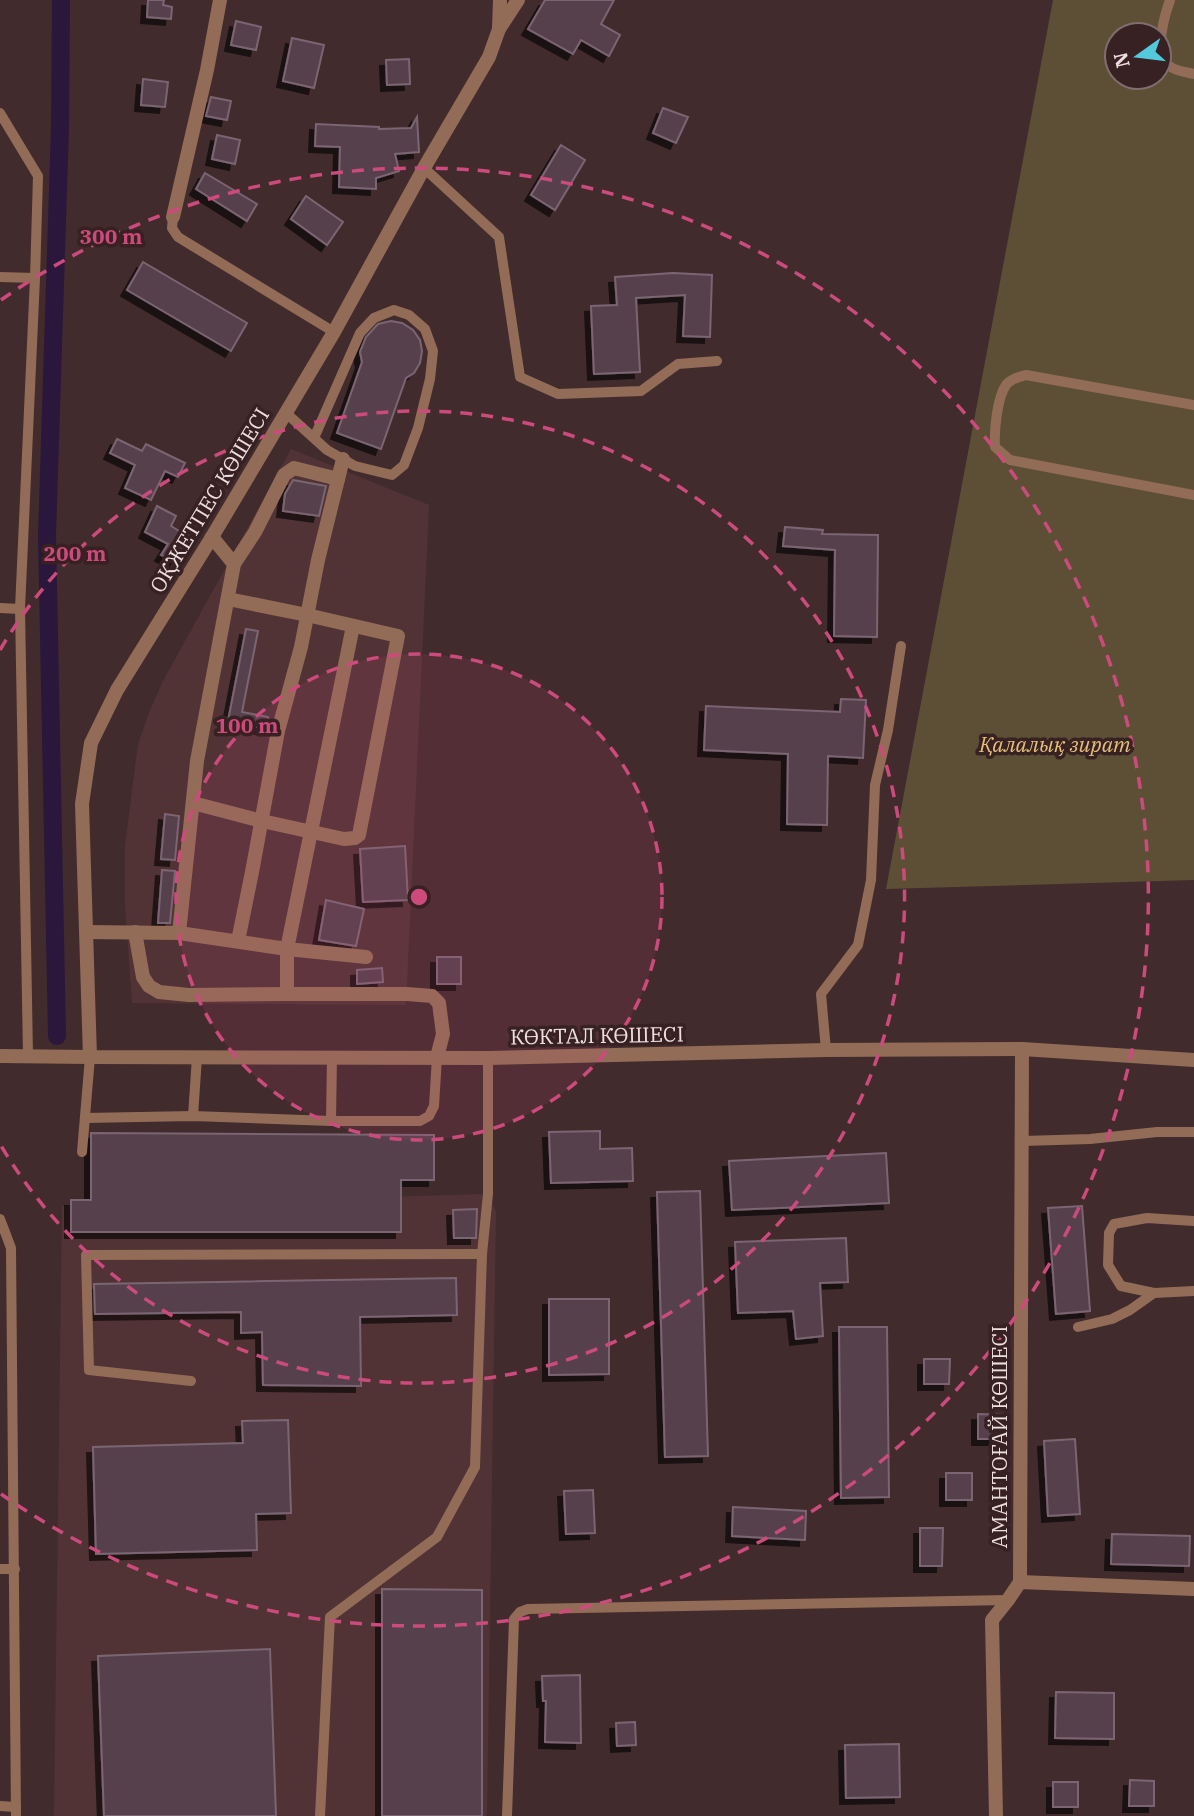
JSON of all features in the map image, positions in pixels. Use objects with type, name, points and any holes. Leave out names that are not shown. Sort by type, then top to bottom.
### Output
[{"type":"street","points":[[173,217],[207,70],[219,0]]},
{"type":"street","name":"ОҚЖЕТПЕС КӨШЕСІ","points":[[90,1057],[82,804],[91,743],[117,690],[334,332],[424,168],[489,57],[499,29],[500,0]]},
{"type":"street","points":[[499,29],[518,0]]},
{"type":"street","points":[[238,942],[278,731],[301,647],[343,459]]},
{"type":"street","points":[[179,933],[197,761],[234,564],[255,532],[284,475],[294,468],[338,479]]},
{"type":"street","points":[[212,537],[234,564]]},
{"type":"street","points":[[193,803],[344,839],[359,835],[398,636],[228,600]]},
{"type":"street","points":[[287,994],[287,948],[353,626]]},
{"type":"street","points":[[86,932],[179,933],[366,957]]},
{"type":"street","points":[[135,932],[143,977],[149,986],[159,992],[189,995],[432,996],[439,1003],[443,1034],[437,1057]]},
{"type":"street","name":"КӨКТАЛ КӨШЕСІ","points":[[0,1056],[488,1058],[826,1050],[1022,1049],[1194,1060]]},
{"type":"street","name":"АМАНТОҒАЙ КӨШЕСІ","points":[[1020,1582],[1022,1049]]},
{"type":"street","points":[[996,1816],[992,1620],[1020,1582],[1194,1589]]},
{"type":"lane","points":[[1170,0],[1163,20],[1161,42],[1164,55],[1168,65],[1194,74]]},
{"type":"lane","points":[[0,113],[38,176],[20,610],[28,1055]]},
{"type":"lane","points":[[424,168],[499,237],[520,377],[558,394],[641,391],[678,364],[717,360]]},
{"type":"lane","points":[[173,217],[172,228],[178,237],[334,332]]},
{"type":"lane","points":[[0,278],[35,278]]},
{"type":"lane","points":[[286,413],[327,450],[355,466],[392,475],[404,465],[418,428],[430,379],[433,351],[425,329],[410,316],[394,310],[374,318],[360,333],[314,438]]},
{"type":"lane","points":[[1194,405],[1026,375],[1012,379],[1005,386],[994,426],[995,447],[1010,460],[1194,495]]},
{"type":"lane","points":[[0,608],[20,610]]},
{"type":"lane","points":[[826,1050],[821,994],[858,945],[871,880],[875,785],[888,730],[901,646]]},
{"type":"lane","points":[[331,1121],[332,1056]]},
{"type":"lane","points":[[82,1152],[90,1057]]},
{"type":"lane","points":[[193,1116],[197,1057]]},
{"type":"lane","points":[[85,1118],[193,1116],[420,1121],[429,1116],[434,1106],[437,1057]]},
{"type":"lane","points":[[320,1816],[330,1617],[437,1537],[475,1467],[482,1254],[488,1194],[488,1058]]},
{"type":"lane","points":[[1023,1141],[1194,1132]]},
{"type":"lane","points":[[1194,1221],[1147,1218],[1114,1224],[1109,1233],[1108,1265],[1121,1286],[1154,1293],[1194,1291]]},
{"type":"lane","points":[[0,1219],[11,1248],[16,1811],[0,1806]]},
{"type":"lane","points":[[191,1381],[89,1370],[86,1255],[482,1254]]},
{"type":"lane","points":[[1078,1327],[1112,1319],[1154,1293]]},
{"type":"lane","points":[[0,1569],[15,1569]]},
{"type":"lane","points":[[507,1816],[514,1619],[520,1612],[541,1608],[1008,1601]]},
{"type":"shaded area","points":[[291,449],[429,505],[406,1005],[132,1003],[125,904],[125,846],[138,744],[163,681]]},
{"type":"shaded area","points":[[488,1194],[496,1212],[487,1816],[54,1816],[62,1206]]},
{"type":"green space","name":"Қалалық зират","points":[[1053,0],[1194,0],[1194,880],[886,889]]},
{"type":"building","points":[[148,0],[164,0],[163,5],[172,7],[171,19],[147,17]]},
{"type":"building","points":[[545,0],[614,0],[601,24],[620,35],[609,56],[581,40],[573,54],[528,29]]},
{"type":"building","points":[[236,21],[261,27],[256,50],[231,45]]},
{"type":"building","points":[[292,38],[324,45],[314,88],[283,81]]},
{"type":"building","points":[[409,59],[410,84],[387,85],[386,60]]},
{"type":"building","points":[[143,79],[168,82],[165,107],[141,105]]},
{"type":"building","points":[[211,97],[231,101],[227,120],[206,116]]},
{"type":"building","points":[[663,108],[688,117],[676,143],[653,133]]},
{"type":"building","points":[[417,117],[419,152],[395,154],[399,171],[376,178],[376,189],[339,187],[340,147],[315,146],[316,124],[379,129],[411,128]]},
{"type":"building","points":[[217,135],[240,140],[235,164],[212,159]]},
{"type":"building","points":[[561,145],[585,160],[555,210],[531,195]]},
{"type":"building","points":[[205,173],[257,204],[247,221],[196,189]]},
{"type":"building","points":[[306,196],[343,222],[327,245],[291,219]]},
{"type":"building","points":[[143,262],[247,323],[231,351],[127,290]]},
{"type":"building","points":[[673,273],[712,275],[710,337],[683,336],[685,295],[636,298],[640,372],[594,374],[591,306],[617,305],[615,277]]},
{"type":"building","points":[[391,321],[402,323],[413,330],[420,340],[422,351],[420,363],[414,373],[406,378],[381,449],[337,433],[362,362],[360,352],[366,337],[378,324]]},
{"type":"building","points":[[117,439],[142,451],[146,444],[185,463],[178,477],[165,471],[151,500],[125,488],[135,465],[110,453]]},
{"type":"building","points":[[293,480],[326,486],[319,516],[283,511],[285,494]]},
{"type":"building","points":[[157,506],[176,516],[171,526],[189,537],[174,562],[161,555],[168,544],[145,532]]},
{"type":"building","points":[[785,527],[823,530],[822,534],[878,535],[877,637],[834,636],[835,550],[783,546]]},
{"type":"building","points":[[246,629],[258,631],[242,712],[268,717],[266,729],[228,721]]},
{"type":"building","points":[[841,699],[866,700],[863,758],[828,756],[827,825],[787,824],[788,754],[704,750],[706,706],[840,712]]},
{"type":"building","points":[[165,814],[179,816],[175,860],[161,859]]},
{"type":"building","points":[[405,846],[408,900],[363,902],[360,849]]},
{"type":"building","points":[[162,870],[175,871],[170,923],[158,923]]},
{"type":"building","points":[[326,900],[364,909],[356,946],[319,940]]},
{"type":"building","points":[[437,957],[461,957],[461,984],[437,984]]},
{"type":"building","points":[[382,968],[383,982],[357,984],[357,970]]},
{"type":"building","points":[[600,1131],[600,1149],[632,1148],[633,1181],[551,1183],[549,1132]]},
{"type":"building","points":[[91,1133],[434,1135],[434,1180],[401,1180],[401,1232],[71,1232],[71,1200],[91,1200]]},
{"type":"building","points":[[886,1153],[889,1203],[732,1210],[729,1161]]},
{"type":"building","points":[[700,1191],[708,1456],[665,1457],[657,1192]]},
{"type":"building","points":[[1082,1206],[1090,1311],[1056,1314],[1048,1208]]},
{"type":"building","points":[[477,1209],[476,1238],[454,1238],[453,1210]]},
{"type":"building","points":[[846,1238],[848,1282],[820,1283],[823,1336],[796,1339],[793,1311],[738,1313],[735,1242]]},
{"type":"building","points":[[456,1278],[457,1315],[360,1317],[361,1386],[263,1385],[262,1332],[241,1333],[241,1312],[95,1314],[94,1284]]},
{"type":"building","points":[[549,1299],[609,1299],[609,1374],[549,1375]]},
{"type":"building","points":[[839,1327],[887,1327],[889,1497],[841,1498]]},
{"type":"building","points":[[924,1359],[950,1359],[949,1384],[924,1384]]},
{"type":"building","points":[[978,1414],[1003,1415],[1003,1439],[978,1439]]},
{"type":"building","points":[[288,1420],[291,1513],[256,1514],[257,1550],[96,1554],[93,1447],[243,1443],[242,1421]]},
{"type":"building","points":[[1075,1439],[1080,1514],[1048,1516],[1044,1441]]},
{"type":"building","points":[[946,1473],[972,1473],[972,1500],[946,1500]]},
{"type":"building","points":[[593,1490],[595,1533],[566,1534],[564,1491]]},
{"type":"building","points":[[733,1507],[806,1511],[805,1540],[732,1536]]},
{"type":"building","points":[[920,1528],[943,1528],[942,1566],[920,1566]]},
{"type":"building","points":[[1112,1534],[1190,1536],[1189,1566],[1111,1564]]},
{"type":"building","points":[[382,1589],[482,1590],[482,1816],[382,1816]]},
{"type":"building","points":[[270,1649],[276,1816],[104,1816],[98,1656]]},
{"type":"building","points":[[580,1675],[581,1743],[545,1742],[546,1701],[543,1701],[542,1676]]},
{"type":"building","points":[[1056,1692],[1114,1693],[1114,1739],[1055,1738]]},
{"type":"building","points":[[635,1722],[636,1745],[617,1746],[616,1723]]},
{"type":"building","points":[[899,1744],[900,1797],[846,1798],[845,1745]]},
{"type":"building","points":[[1130,1780],[1154,1781],[1154,1806],[1129,1806]]},
{"type":"building","points":[[1053,1782],[1078,1782],[1078,1807],[1053,1807]]},
{"type":"waterway","points":[[57,1036],[47,535],[60,127],[61,0]]}]
